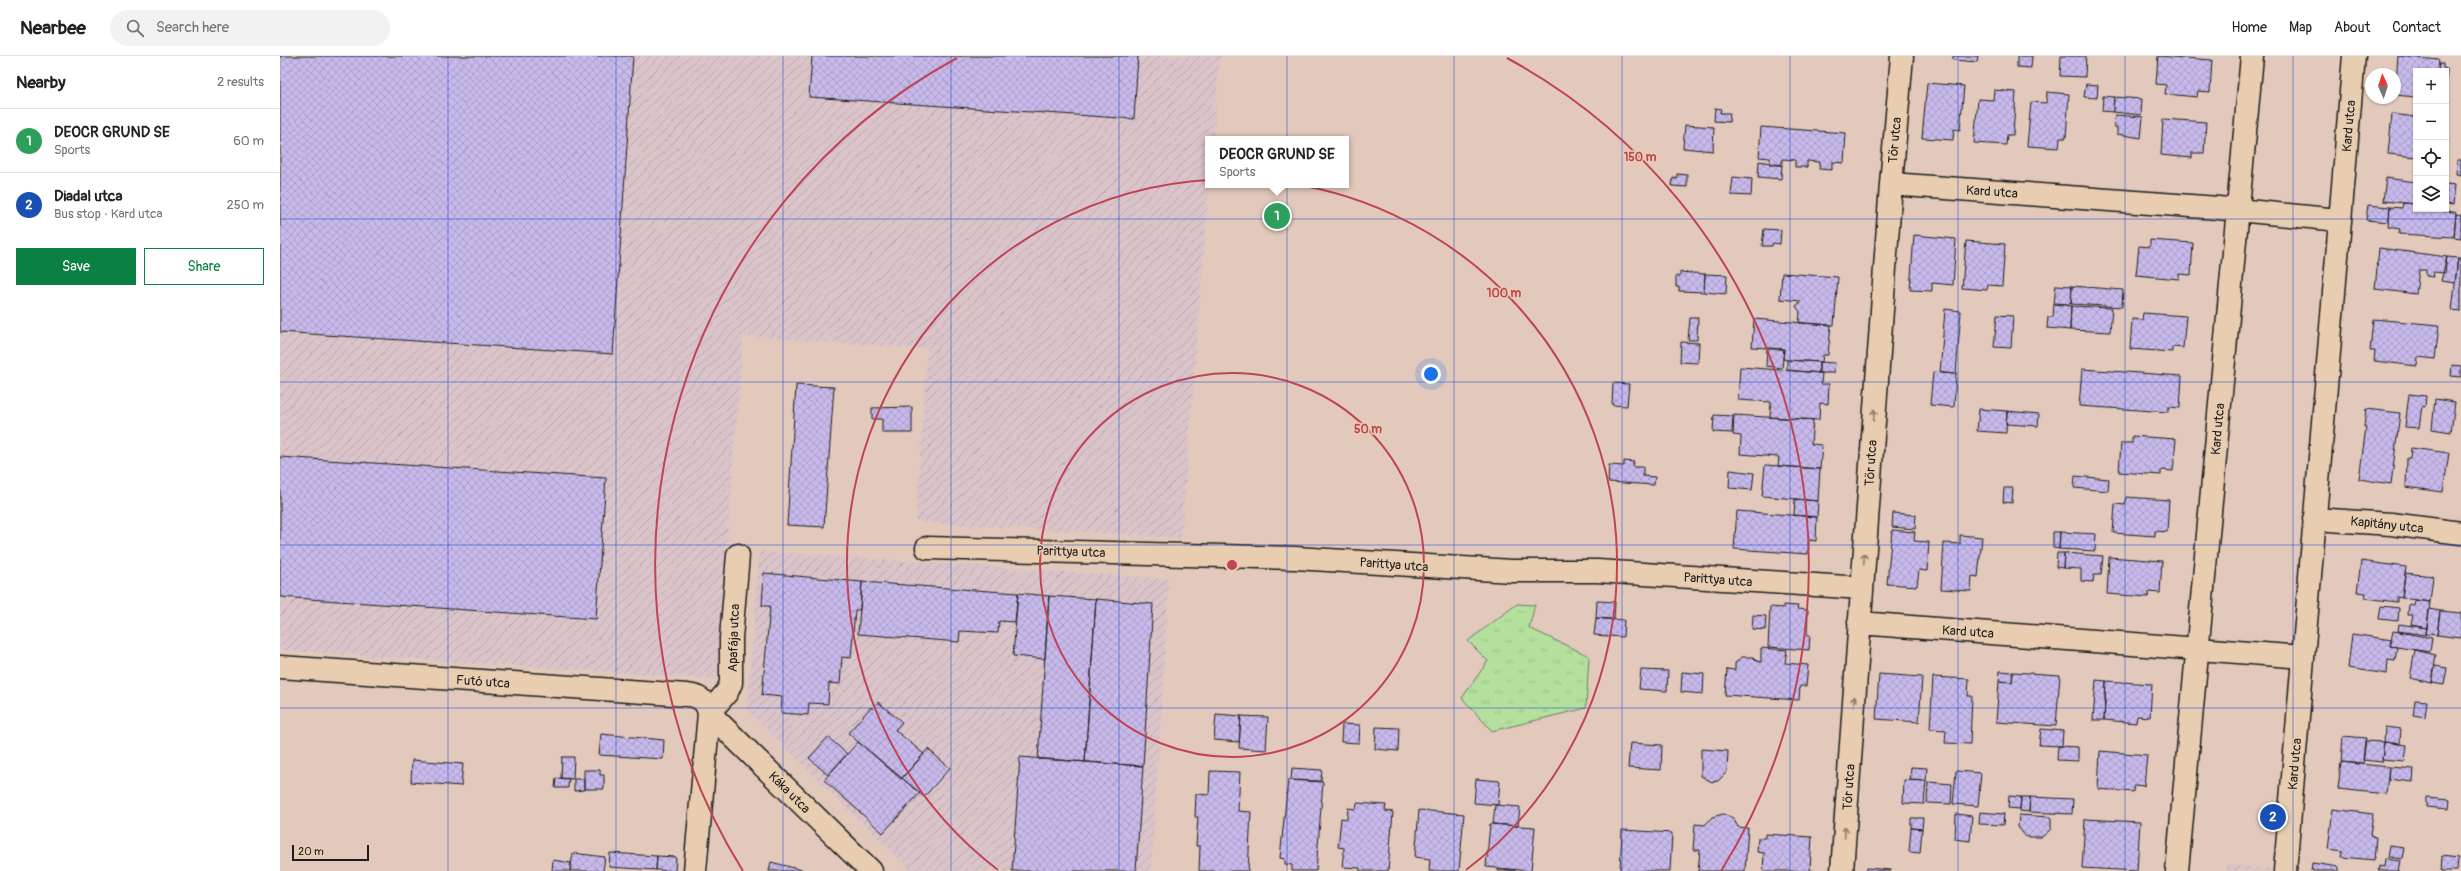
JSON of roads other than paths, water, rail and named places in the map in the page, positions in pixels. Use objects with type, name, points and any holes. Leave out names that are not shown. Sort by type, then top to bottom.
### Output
[{"type":"street","name":"Tőr utca","points":[[1842,871],[1890,184],[1902,56]]},
{"type":"street","name":"Kard utca","points":[[2177,871],[2252,56]]},
{"type":"street","name":"Kard utca","points":[[2285,871],[2354,56]]},
{"type":"street","name":"Kard utca","points":[[1890,184],[2237,210],[2339,220]]},
{"type":"street","name":"Kapitány utca","points":[[2314,519],[2391,524],[2461,533]]},
{"type":"street","name":"Parittya utca","points":[[927,548],[1295,558],[1512,571],[1598,571],[1862,588]]},
{"type":"street","name":"Apafája utca","points":[[709,713],[727,692],[731,683],[731,638],[738,555]]},
{"type":"street","name":"Kard utca","points":[[1859,623],[2303,657]]},
{"type":"street","name":"Futó utca","points":[[280,667],[687,695],[700,698],[705,702],[709,713]]},
{"type":"street","points":[[695,871],[709,713]]},
{"type":"street","name":"Káka utca","points":[[709,713],[870,871]]},
{"type":"place","name":"DEOCR GRUND SE","points":[[1277,216]]},
{"type":"place","name":"Diadal utca","points":[[2273,817]]}]
